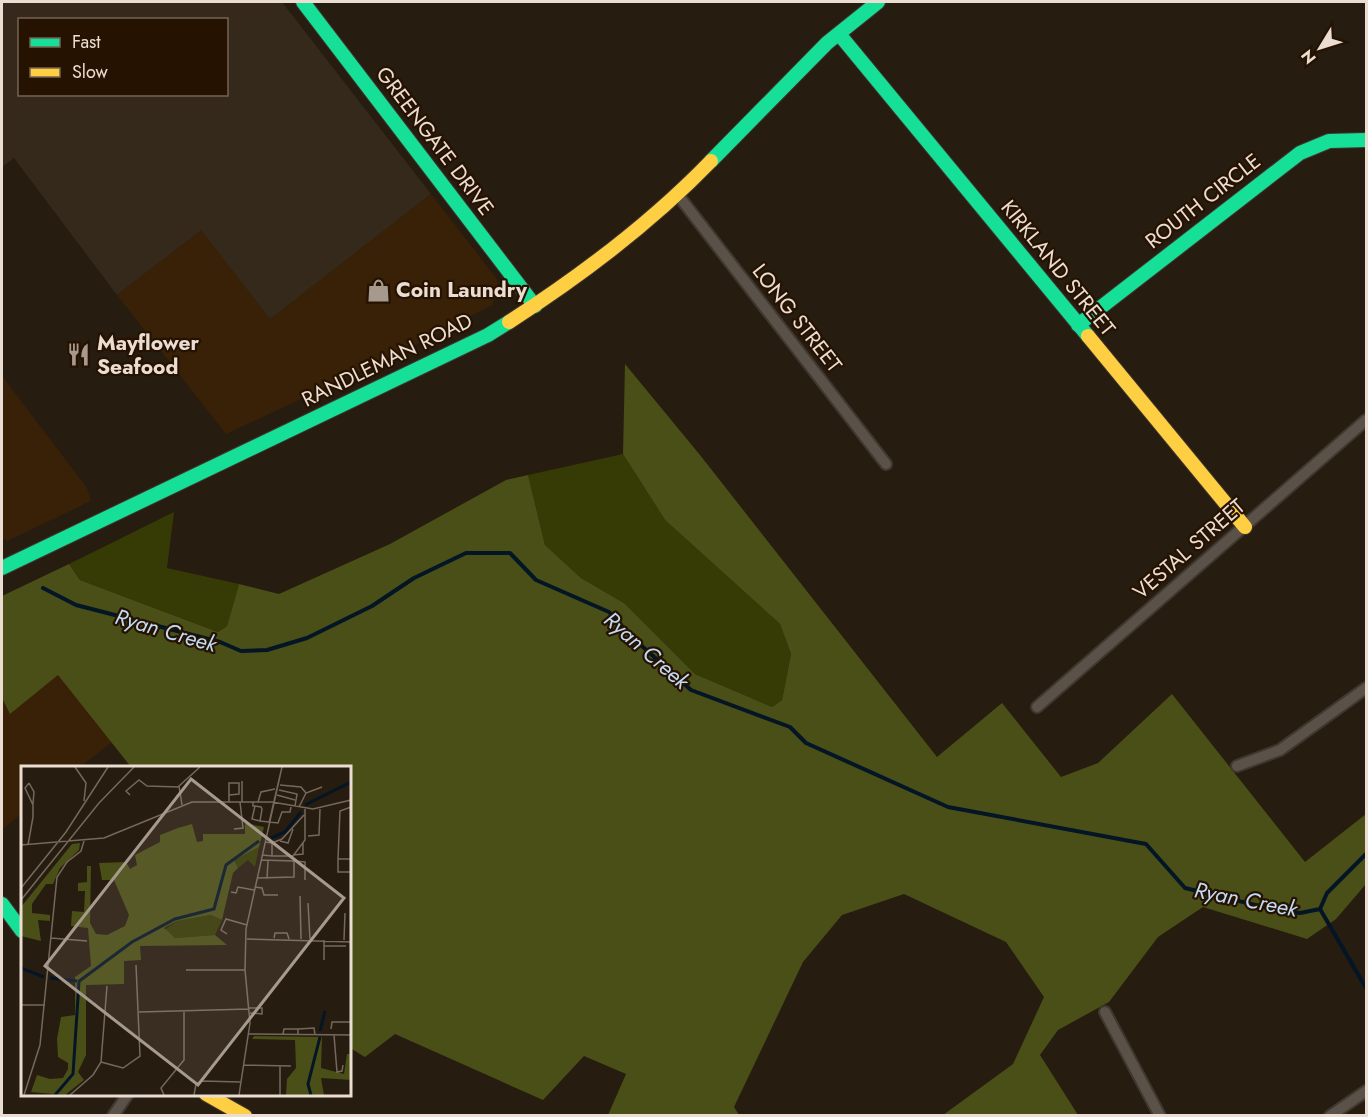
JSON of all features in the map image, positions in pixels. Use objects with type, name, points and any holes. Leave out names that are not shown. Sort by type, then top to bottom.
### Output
[{"type":"street","name":"GREENGATE DRIVE","points":[[303,2],[535,306]]},
{"type":"street","name":"RANDLEMAN ROAD","points":[[2,568],[488,335],[535,306],[571,282],[678,195],[839,34],[878,2]]},
{"type":"street","name":"KIRKLAND STREET","points":[[839,34],[1245,526]]},
{"type":"street","name":"ROUTH CIRCLE","points":[[1078,325],[1300,153],[1329,141],[1366,140]]},
{"type":"street","name":"LONG STREET","points":[[678,195],[886,464]]},
{"type":"street","name":"VESTAL STREET","points":[[1037,707],[1366,420]]},
{"type":"street","points":[[1237,766],[1280,750],[1366,688]]},
{"type":"street","points":[[2,904],[21,931]]},
{"type":"street","points":[[1105,1012],[1160,1116]]},
{"type":"street","points":[[1330,1116],[1366,1091]]},
{"type":"street","points":[[113,1116],[127,1096]]},
{"type":"street","points":[[208,1096],[245,1116]]},
{"type":"shaded area","points":[[2,2],[282,2],[431,194],[270,319],[201,230],[117,295],[14,158],[2,167]]},
{"type":"shaded area","points":[[431,194],[497,279],[499,290],[492,305],[410,348],[226,434],[117,295],[201,229],[270,318]]},
{"type":"shaded area","points":[[2,376],[87,488],[91,501],[7,541],[2,538]]},
{"type":"shaded area","points":[[58,674],[112,742],[81,766],[21,766],[21,814],[2,830],[2,698],[10,714]]},
{"type":"green space","points":[[625,364],[700,455],[937,757],[1002,703],[1061,777],[1098,763],[1172,694],[1305,862],[1366,814],[1366,884],[1336,919],[1307,939],[1203,907],[1158,937],[1109,1002],[1058,1030],[1040,1055],[1078,1115],[943,1115],[1013,1064],[1044,997],[1006,942],[904,894],[842,915],[803,962],[734,1107],[739,1115],[608,1115],[626,1074],[584,1056],[543,1100],[395,1034],[365,1057],[351,1049],[351,766],[130,766],[58,675],[10,714],[2,698],[2,596],[69,564],[80,580],[218,632],[227,626],[239,584],[279,594],[390,544],[506,480],[528,475],[545,545],[581,578],[624,603],[695,674],[772,707],[782,700],[791,654],[780,624],[665,520],[623,454]]},
{"type":"green space","points":[[623,454],[665,520],[780,624],[791,654],[782,700],[772,707],[695,674],[624,603],[581,578],[545,545],[528,475]]},
{"type":"green space","points":[[174,512],[167,568],[239,584],[227,626],[218,632],[80,580],[69,564]]},
{"type":"waterway","name":"Ryan Creek","points":[[43,588],[76,605],[220,642],[241,651],[267,650],[307,638],[372,606],[414,578],[466,553],[510,553],[536,580],[609,612],[634,639],[691,690],[790,727],[806,743],[948,807],[1146,844],[1185,888],[1276,910],[1300,913],[1320,909]]},
{"type":"waterway","name":"Ryan Creek","points":[[1320,909],[1327,893],[1366,854]]},
{"type":"waterway","points":[[1320,909],[1366,988]]},
{"type":"traffic: fast","points":[[303,2],[535,306]]},
{"type":"traffic: fast","points":[[711,161],[827,43],[878,2]]},
{"type":"traffic: fast","points":[[839,34],[1088,336]]},
{"type":"traffic: fast","points":[[1078,325],[1300,153],[1329,141],[1366,140]]},
{"type":"traffic: fast","points":[[2,568],[488,335],[509,322]]},
{"type":"traffic: fast","points":[[2,904],[21,930]]},
{"type":"traffic: slow","points":[[509,322],[563,286],[615,247],[664,206],[711,161]]},
{"type":"traffic: slow","points":[[1088,336],[1245,527]]},
{"type":"traffic: slow","points":[[210,1096],[245,1116]]},
{"type":"place","name":"Coin Laundry","points":[[378,290]]},
{"type":"place","name":"Mayflower Seafood","points":[[79,355]]}]
